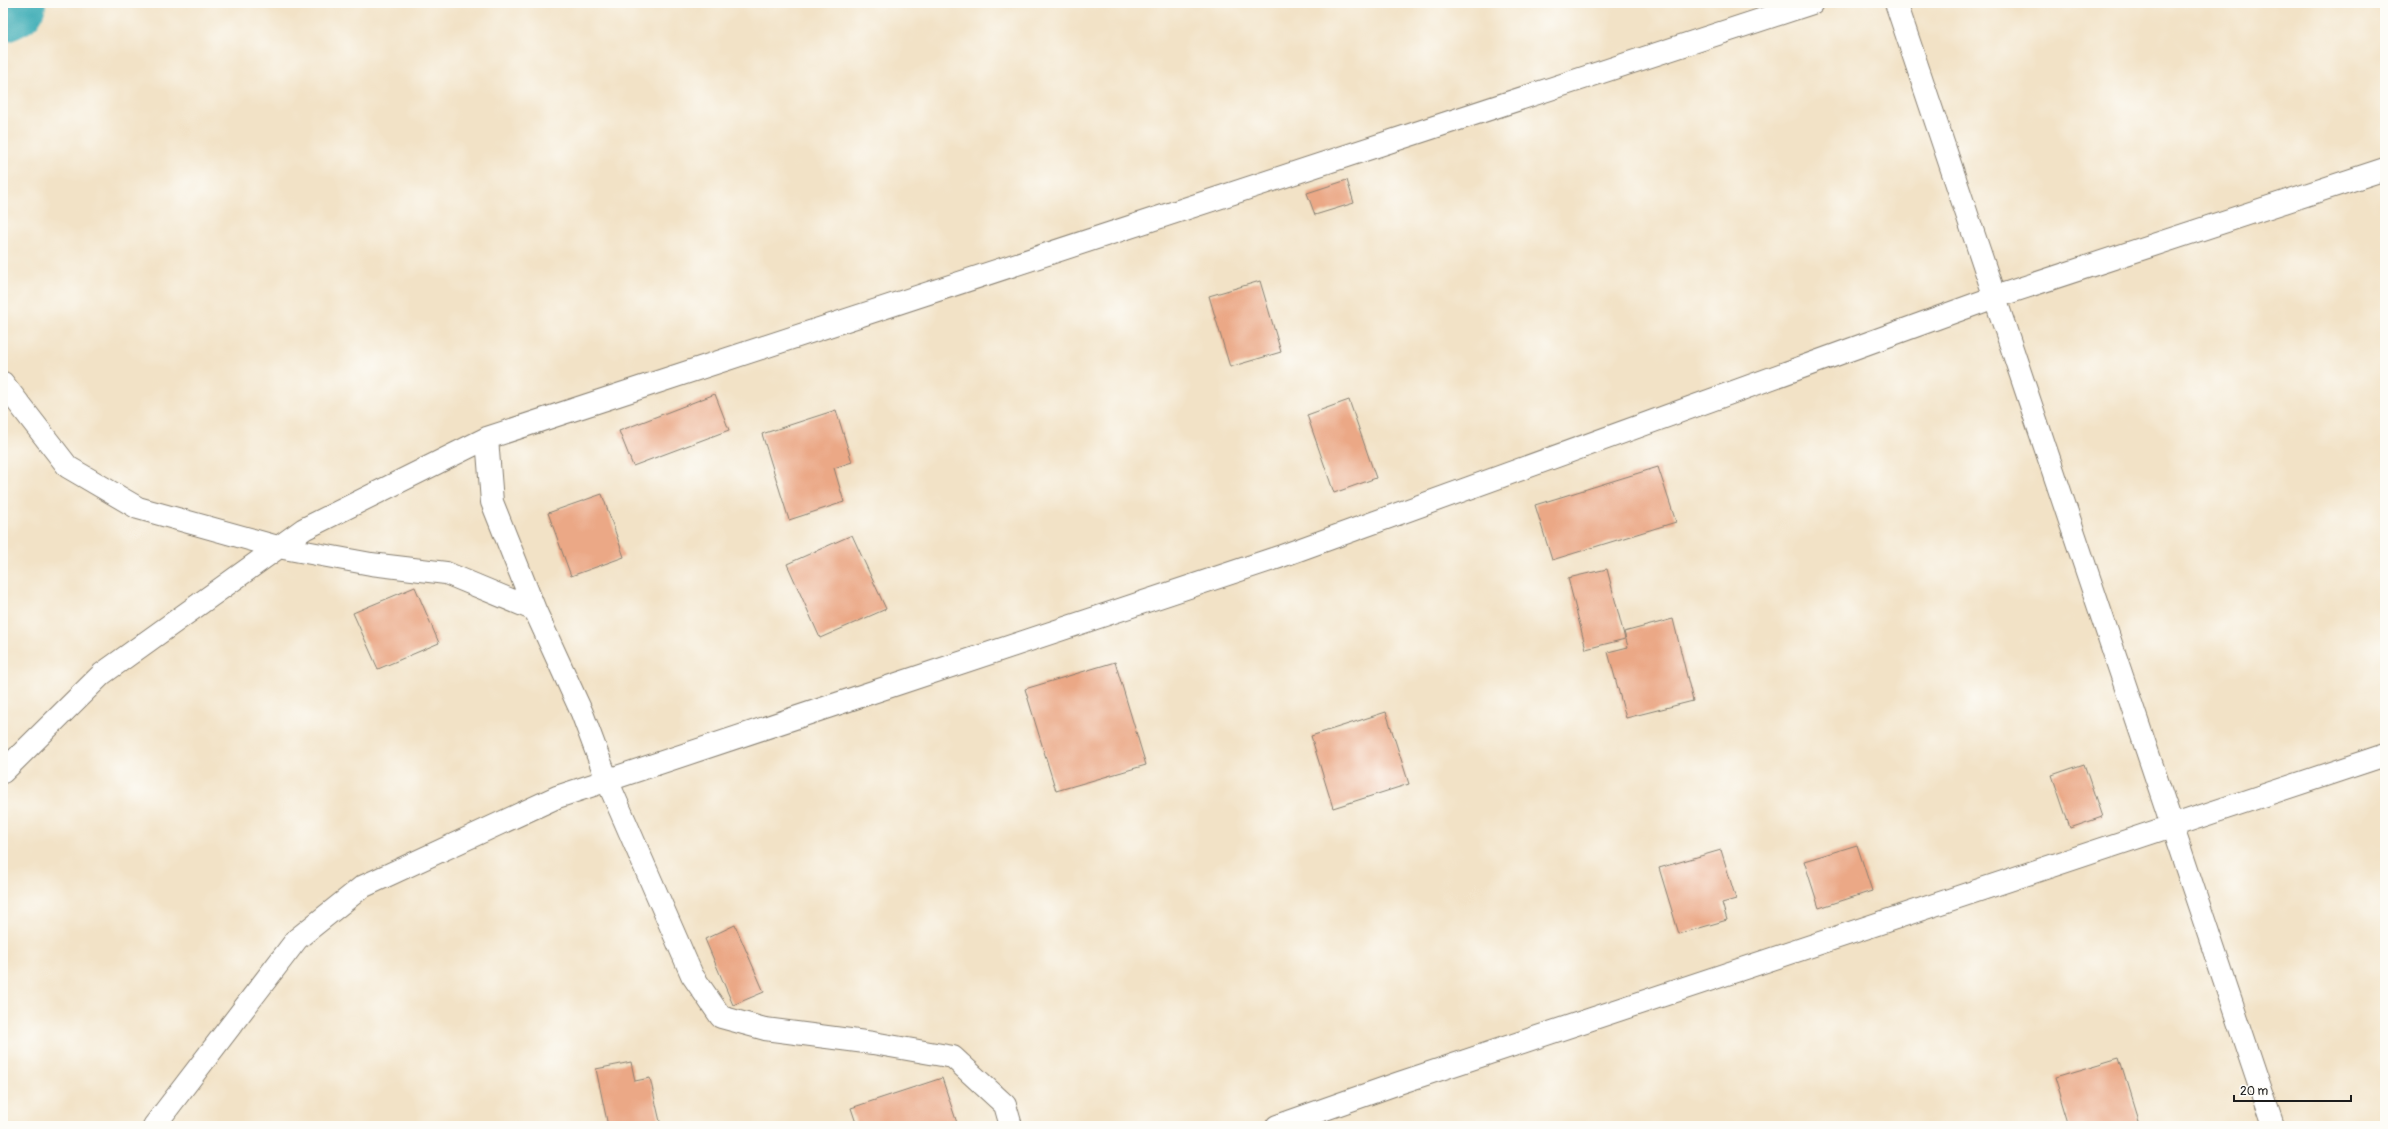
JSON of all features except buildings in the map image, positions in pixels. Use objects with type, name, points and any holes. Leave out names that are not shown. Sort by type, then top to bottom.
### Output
[{"type":"street","points":[[3,772],[102,674],[304,528],[487,438],[1812,3]]},
{"type":"street","points":[[1896,3],[2174,824],[2273,1126]]},
{"type":"street","points":[[154,1126],[297,939],[362,887],[557,797],[1279,557],[1996,297],[2385,169]]},
{"type":"street","points":[[3,384],[68,467],[138,508],[278,547],[371,564],[446,573],[535,610]]},
{"type":"street","points":[[487,438],[492,502],[535,610],[582,713],[607,780],[692,975],[721,1017],[764,1029],[873,1043],[953,1057],[1005,1105],[1012,1126]]},
{"type":"street","points":[[1277,1126],[1399,1083],[2385,755]]},
{"type":"waterway","points":[[3,7],[11,3]]}]
